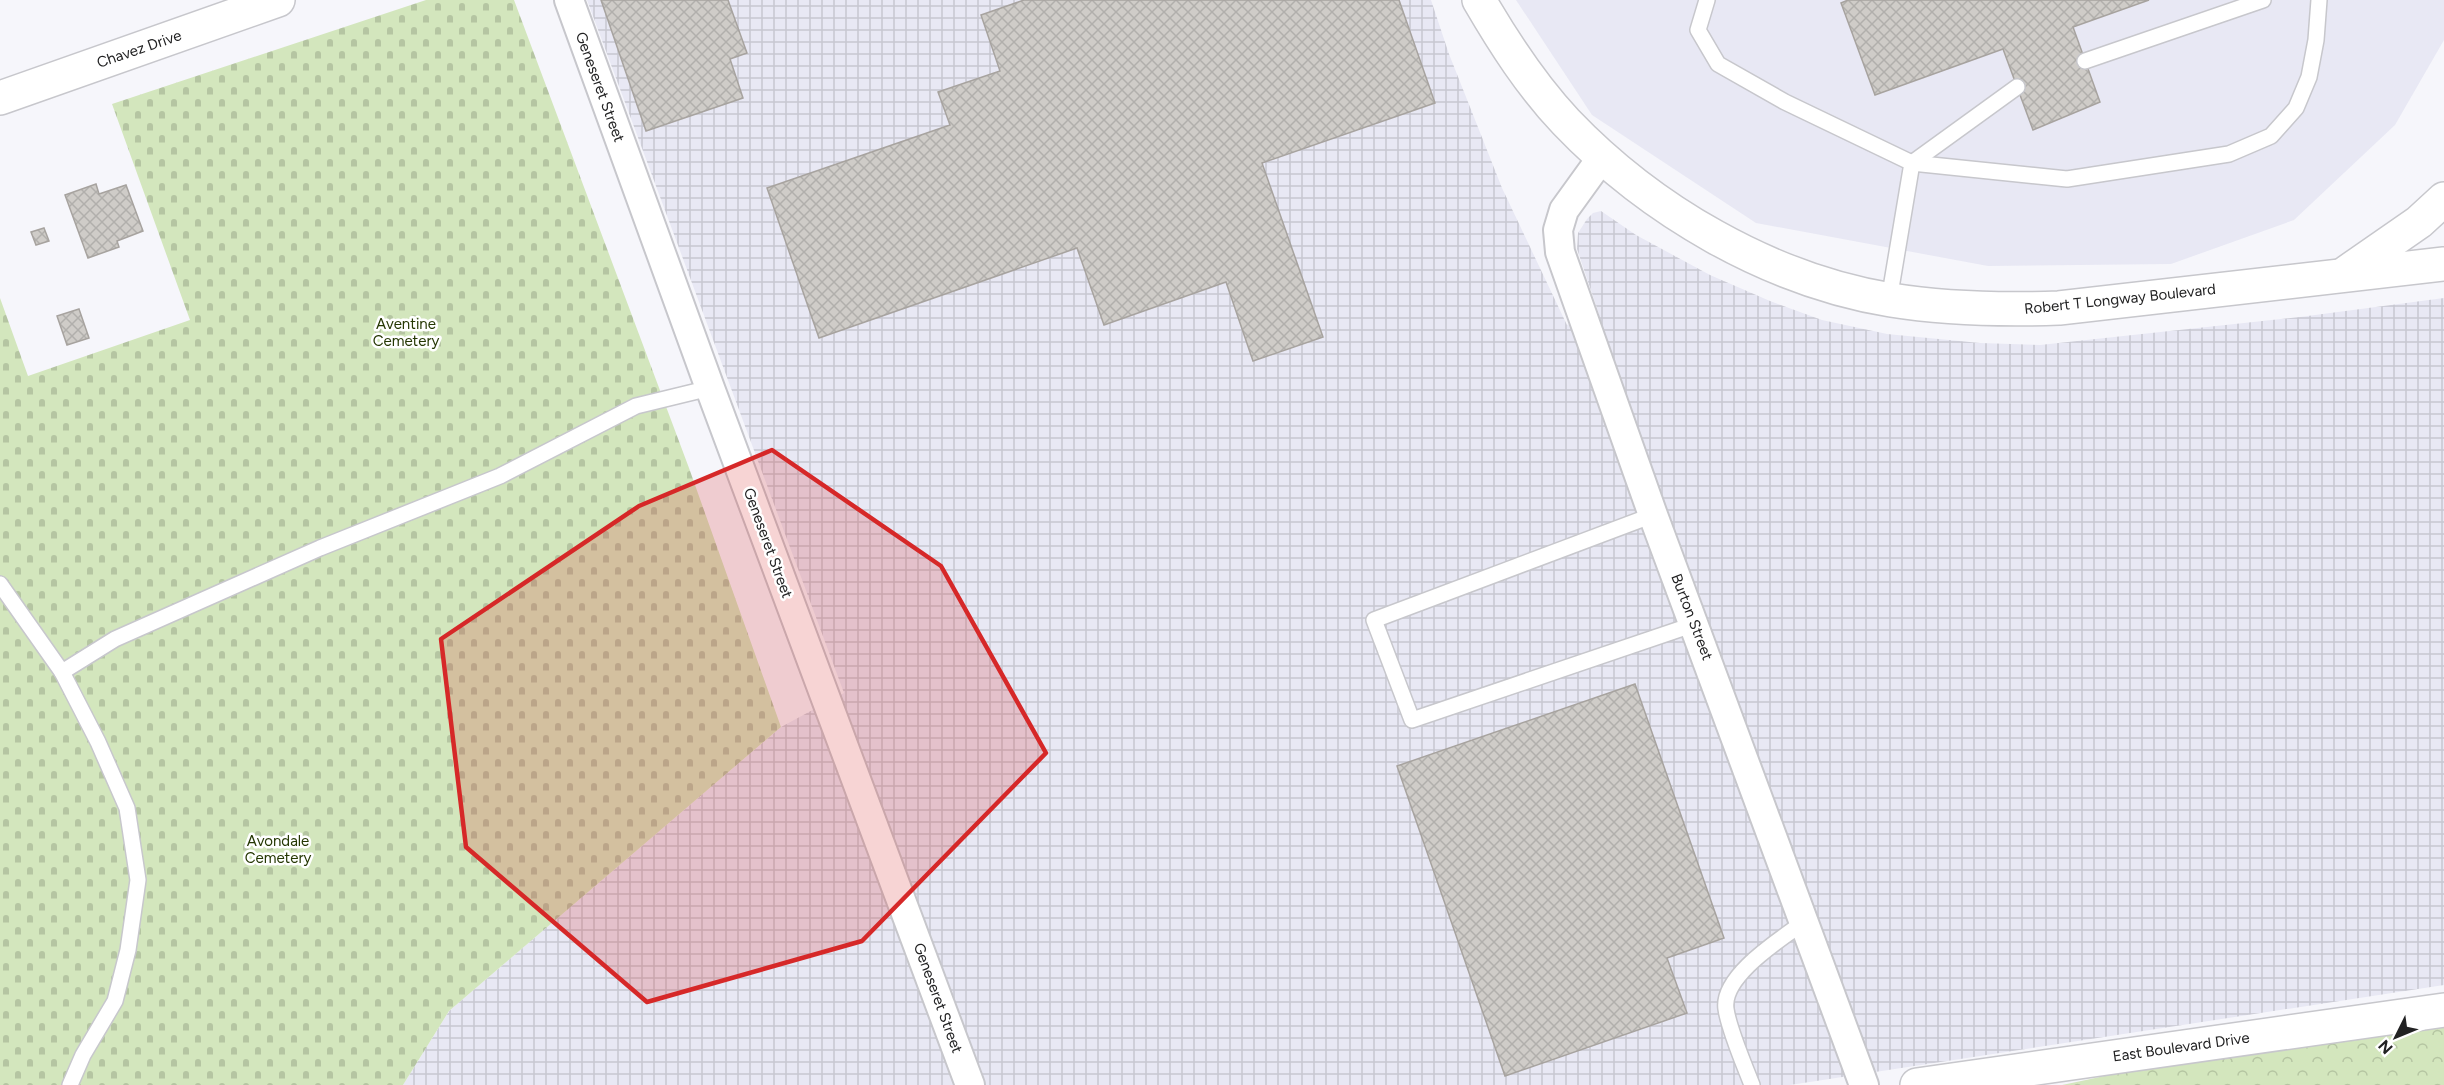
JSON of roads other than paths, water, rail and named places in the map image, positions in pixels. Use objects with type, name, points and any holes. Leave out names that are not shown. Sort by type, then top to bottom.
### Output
[{"type":"main road","name":"Chavez Drive","points":[[0,98],[278,0]]},
{"type":"main road","name":"Robert T Longway Boulevard","points":[[1479,0],[1504,43],[1533,83],[1565,121],[1603,156],[1684,218],[1736,247],[1801,276],[1839,289],[1889,300],[1948,308],[2002,310],[2058,308],[2444,264]]},
{"type":"main road","points":[[2343,275],[2419,222],[2444,199]]},
{"type":"main road","name":"East Boulevard Drive","points":[[1917,1085],[2444,1010]]},
{"type":"street","name":"Geneseret Street","points":[[569,0],[710,388],[970,1085]]},
{"type":"street","name":"Burton Street","points":[[1603,156],[1564,210],[1558,230],[1560,252],[1653,515],[1864,1085]]},
{"type":"lane","points":[[1707,0],[1698,30],[1718,64],[1785,102],[1912,163],[2067,179],[2229,154],[2271,136],[2296,108],[2309,77],[2316,40],[2319,0]]},
{"type":"lane","points":[[2085,61],[2263,0]]},
{"type":"lane","points":[[1889,300],[1912,163],[2017,87]]},
{"type":"lane","points":[[62,672],[124,635],[320,548],[500,476],[636,406],[710,388]]},
{"type":"lane","points":[[1653,515],[1374,620],[1412,720],[1695,624]]},
{"type":"lane","points":[[0,584],[62,672],[98,742],[127,808],[138,880],[128,950],[115,1001],[83,1055],[70,1085]]},
{"type":"lane","points":[[1752,1085],[1725,1007],[1732,984],[1751,961],[1804,922]]},
{"type":"park label","name":"Aventine Cemetery","points":[[406,332]]},
{"type":"park label","name":"Avondale Cemetery","points":[[278,850]]}]
